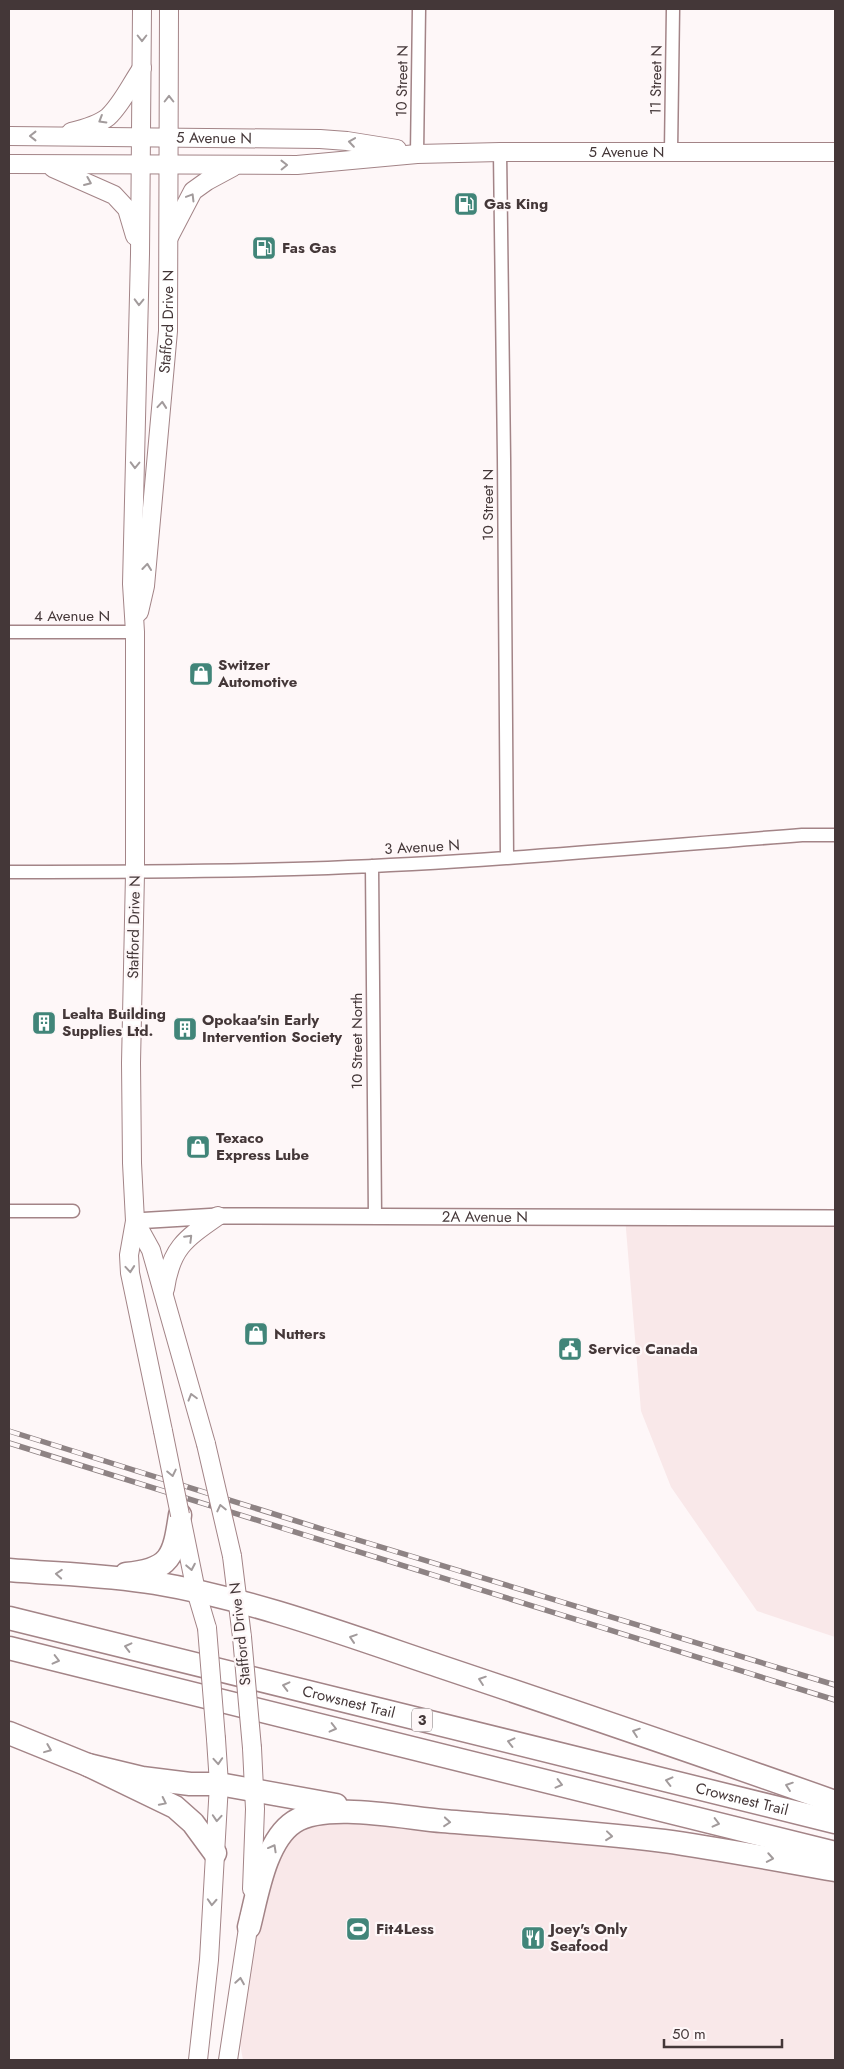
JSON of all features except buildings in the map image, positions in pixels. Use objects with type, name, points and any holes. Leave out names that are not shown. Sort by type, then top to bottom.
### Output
[{"type":"highway","points":[[108,1576],[151,1570],[170,1557],[181,1541],[180,1515]]},
{"type":"highway","points":[[9,1570],[108,1576],[196,1591],[237,1601],[684,1748],[835,1802]]},
{"type":"highway","name":"Crowsnest Trail","points":[[9,1618],[835,1822]]},
{"type":"highway","name":"Crowsnest Trail","points":[[9,1648],[835,1853]]},
{"type":"highway","points":[[9,1733],[88,1765],[175,1807],[193,1823],[215,1853]]},
{"type":"highway","points":[[88,1765],[142,1778],[190,1784],[219,1784],[255,1788],[278,1795],[398,1816]]},
{"type":"highway","points":[[249,1927],[269,1856],[282,1832],[294,1821],[315,1813],[336,1811],[664,1841],[835,1870]]},
{"type":"main road","name":"Stafford Drive N","points":[[142,9],[140,254],[132,584],[135,632],[135,873],[131,1073],[135,1221],[129,1255],[130,1273],[180,1515]]},
{"type":"main road","name":"Stafford Drive N","points":[[135,632],[145,586],[168,331],[170,274],[168,240],[169,9]]},
{"type":"main road","points":[[57,136],[86,128],[107,118],[142,68]]},
{"type":"main road","name":"5 Avenue N","points":[[9,136],[333,140],[400,149],[417,154]]},
{"type":"main road","name":"5 Avenue N","points":[[9,164],[236,166],[297,164],[417,154],[500,152],[835,152]]},
{"type":"main road","points":[[43,164],[106,190],[120,199],[127,209],[140,254]]},
{"type":"main road","points":[[168,240],[194,191],[207,181],[236,166]]},
{"type":"main road","points":[[164,1297],[168,1269],[174,1254],[190,1235],[218,1216]]},
{"type":"main road","name":"Stafford Drive N","points":[[135,1221],[151,1250],[206,1444],[232,1556],[242,1637],[255,1788],[255,1848],[249,1927],[228,2060]]},
{"type":"main road","points":[[181,1541],[207,1628],[219,1784],[209,1960],[198,2060]]},
{"type":"main road","points":[[233,2030],[238,2060]]},
{"type":"main road","points":[[189,2060],[202,2032]]},
{"type":"street","name":"10 Street N","points":[[417,154],[419,9]]},
{"type":"street","name":"11 Street N","points":[[671,151],[673,9]]},
{"type":"street","name":"10 Street N","points":[[500,152],[507,858]]},
{"type":"street","name":"4 Avenue N","points":[[9,632],[135,632]]},
{"type":"street","name":"3 Avenue N","points":[[9,872],[135,873],[372,866],[507,858],[802,835],[835,835]]},
{"type":"street","name":"10 Street North","points":[[372,866],[375,1216]]},
{"type":"street","points":[[9,1211],[73,1211]]},
{"type":"street","name":"2A Avenue N","points":[[135,1221],[218,1216],[835,1218]]},
{"type":"shaded area","points":[[625,1217],[835,1218],[835,1637],[757,1611],[671,1487],[641,1411]]},
{"type":"shaded area","points":[[312,1818],[561,1838],[835,1877],[835,2060],[243,2060],[240,2044],[256,1934],[284,1838]]},
{"type":"railway","points":[[9,1431],[325,1530],[835,1685]]},
{"type":"railway","points":[[9,1443],[835,1700]]},
{"type":"place","name":"Gas King","points":[[466,204]]},
{"type":"place","name":"Fas Gas","points":[[264,248]]},
{"type":"place","name":"Switzer Automotive","points":[[201,674]]},
{"type":"place","name":"Lealta Building Supplies Ltd.","points":[[44,1023]]},
{"type":"place","name":"Opokaa'sin Early Intervention Society","points":[[185,1029]]},
{"type":"place","name":"Texaco Express Lube","points":[[198,1147]]},
{"type":"place","name":"Nutters","points":[[256,1334]]},
{"type":"place","name":"Service Canada","points":[[570,1349]]},
{"type":"place","name":"Fit4Less","points":[[358,1929]]},
{"type":"place","name":"Joey's Only Seafood","points":[[533,1938]]}]
